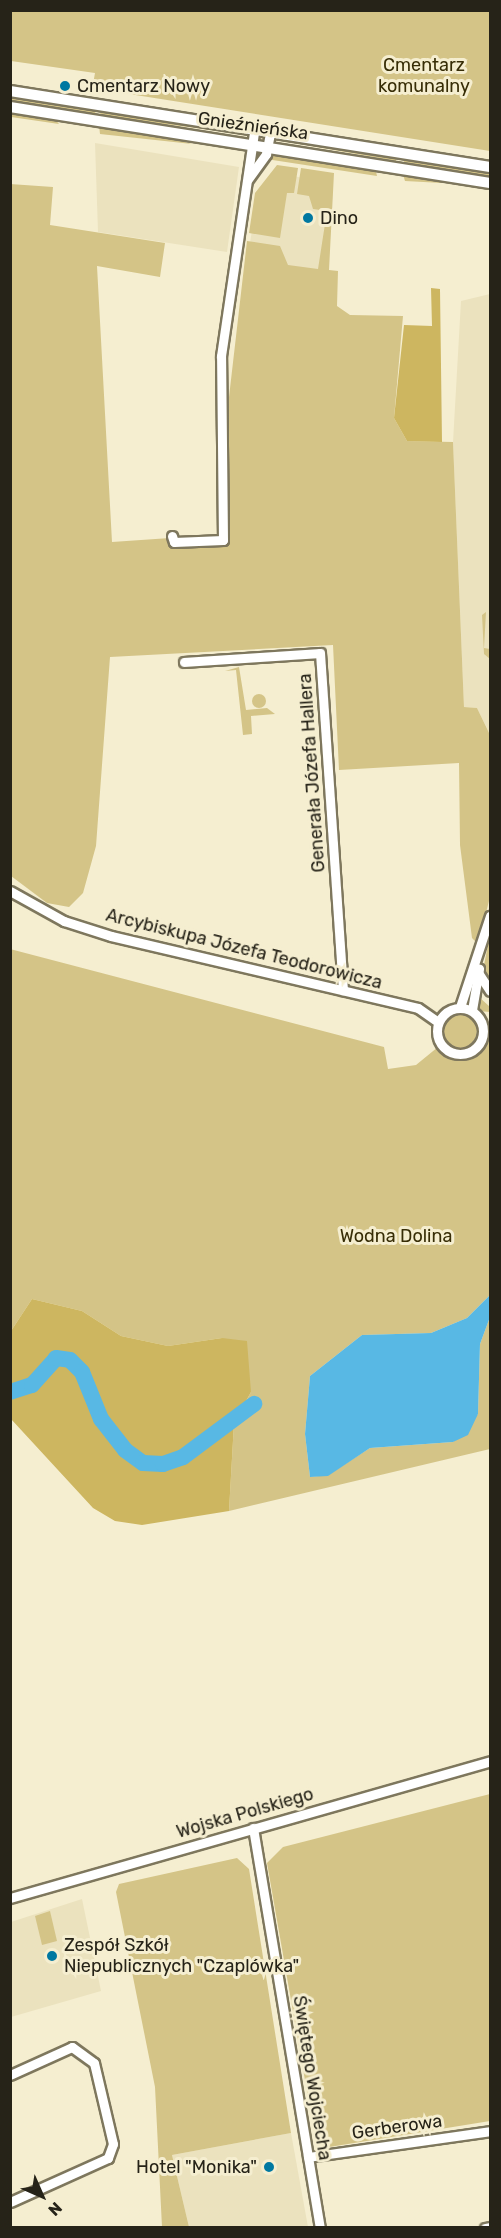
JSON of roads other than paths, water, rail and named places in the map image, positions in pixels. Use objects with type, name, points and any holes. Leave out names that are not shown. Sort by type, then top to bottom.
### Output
[{"type":"main road","name":"Gnieźnieńska","points":[[10,91],[271,129],[490,167]]},
{"type":"main road","name":"Gnieźnieńska","points":[[10,107],[268,145],[490,183]]},
{"type":"street","points":[[172,536],[174,542],[223,540],[221,356],[255,127]]},
{"type":"street","points":[[246,181],[268,145],[271,129]]},
{"type":"street","name":"Generała Józefa Hallera","points":[[184,662],[320,653],[344,990]]},
{"type":"street","name":"Arcybiskupa Józefa Teodorowicza","points":[[10,891],[64,921],[111,936],[417,1008],[438,1022]]},
{"type":"street","points":[[460,1007],[472,1010],[487,1028],[476,1049],[454,1053],[438,1038],[438,1022],[460,1007],[479,960],[490,916]]},
{"type":"street","points":[[472,1010],[479,974],[479,960]]},
{"type":"street","points":[[479,974],[490,991]]},
{"type":"street","points":[[480,1017],[490,1015]]},
{"type":"street","name":"Wojska Polskiego","points":[[10,1898],[490,1761]]},
{"type":"street","name":"Świętego Wojciecha","points":[[253,1828],[321,2228]]},
{"type":"street","points":[[10,2075],[72,2047],[94,2063],[113,2144],[108,2158],[10,2202]]},
{"type":"street","name":"Gerberowa","points":[[308,2157],[490,2131]]},
{"type":"street","points":[[485,2228],[490,2227]]},
{"type":"water","points":[[490,1295],[490,1317],[480,1344],[478,1414],[468,1435],[453,1442],[370,1448],[328,1476],[310,1477],[305,1434],[310,1376],[362,1335],[431,1333],[467,1318]]},
{"type":"waterway","points":[[10,1392],[32,1385],[56,1358],[70,1360],[82,1372],[101,1419],[125,1450],[143,1463],[163,1464],[183,1457],[254,1404]]},
{"type":"place","name":"Cmentarz Nowy","points":[[65,86]]},
{"type":"place","name":"Dino","points":[[308,218]]},
{"type":"place","name":"Zespół Szkół Niepublicznych \"Czaplówka\"","points":[[52,1956]]},
{"type":"place","name":"Hotel \"Monika\"","points":[[269,2167]]},
{"type":"park label","name":"Cmentarz komunalny","points":[[424,76]]},
{"type":"park label","name":"Wodna Dolina","points":[[396,1236]]}]
